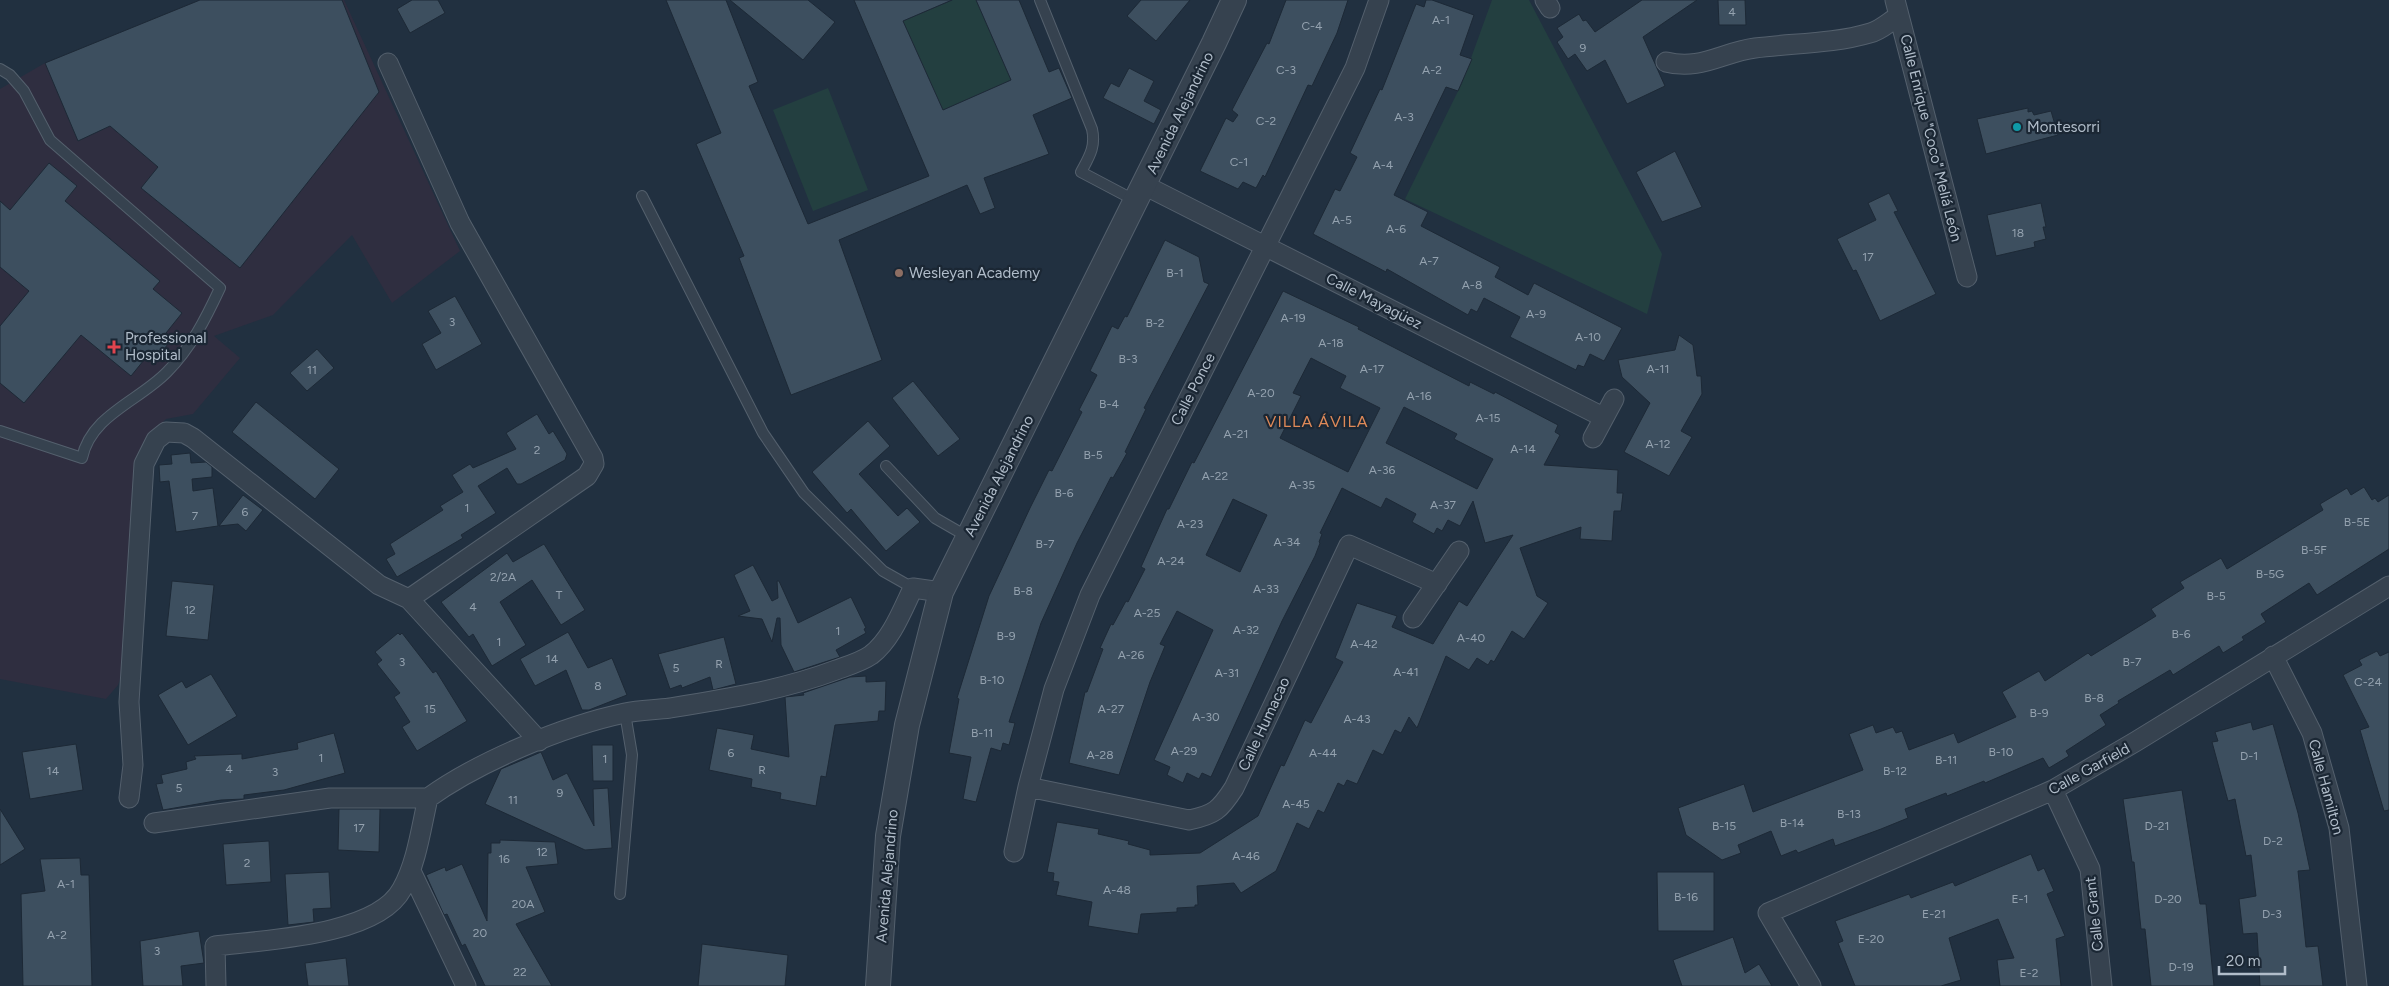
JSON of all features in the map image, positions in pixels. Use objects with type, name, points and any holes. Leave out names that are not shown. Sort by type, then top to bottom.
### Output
[{"type":"street","name":"Avenida Alejandrino","points":[[878,986],[888,836],[907,725],[941,592],[1234,0]]},
{"type":"street","name":"Calle Ponce","points":[[1014,852],[1028,787],[1054,689],[1090,595],[1264,246],[1356,68],[1379,0]]},
{"type":"street","points":[[1666,62],[1681,66],[1753,48],[1872,33],[1897,8]]},
{"type":"street","name":"Calle Enrique \"Coco\" Meliá León","points":[[1897,8],[1967,276]]},
{"type":"street","points":[[388,63],[460,223],[593,458],[594,464],[587,476],[409,599]]},
{"type":"street","name":"Calle Mayagüez","points":[[1140,193],[1264,246],[1603,418]]},
{"type":"street","points":[[1593,438],[1614,399]]},
{"type":"street","points":[[129,798],[133,765],[129,702],[143,472],[144,464],[151,448],[160,436],[166,432],[176,431],[193,438],[379,585],[409,599],[538,741]]},
{"type":"street","name":"Calle Humacao","points":[[1028,787],[1189,820],[1207,816],[1222,807],[1234,788],[1349,545],[1436,584]]},
{"type":"street","points":[[1413,618],[1459,551]]},
{"type":"street","name":"Calle Garfield","points":[[1811,986],[1768,913],[2053,790],[2135,742],[2389,586]]},
{"type":"street","points":[[154,823],[330,798],[428,798],[475,768],[538,741],[625,713],[718,700],[778,688],[854,664],[870,656],[880,646],[898,618],[913,588],[941,592]]},
{"type":"street","name":"Calle Hamilton","points":[[2273,656],[2312,733],[2339,828],[2356,986]]},
{"type":"street","name":"Calle Grant","points":[[2053,790],[2090,869],[2102,986]]},
{"type":"street","points":[[216,986],[215,946],[318,933],[356,924],[380,913],[394,901],[402,891],[410,871],[428,798]]},
{"type":"street","points":[[410,871],[466,986]]},
{"type":"lane","points":[[1040,0],[1092,129],[1095,141],[1093,150],[1081,172],[1140,193]]},
{"type":"lane","points":[[0,73],[10,75],[24,90],[50,140],[220,288],[204,324],[189,345],[166,373],[130,399],[98,427],[85,445],[82,458],[0,431]]},
{"type":"lane","points":[[642,196],[763,434],[804,493],[883,571],[913,588]]},
{"type":"lane","points":[[886,466],[935,518],[968,537]]},
{"type":"lane","points":[[620,894],[632,755],[625,713]]},
{"type":"shaded area","name":"Professional Hospital","points":[[200,0],[344,0],[460,251],[392,303],[352,235],[273,315],[214,336],[240,358],[193,414],[166,419],[150,435],[121,677],[118,685],[106,699],[0,679],[0,89],[45,63]]},
{"type":"green space","points":[[953,0],[976,0],[1011,80],[943,110],[903,21]]},
{"type":"green space","points":[[1492,0],[1529,0],[1662,254],[1647,314],[1405,199],[1462,83]]},
{"type":"green space","points":[[828,88],[868,190],[813,211],[773,110]]},
{"type":"building","points":[[200,0],[342,0],[379,92],[240,268],[141,188],[158,167],[110,126],[78,141],[45,63]]},
{"type":"building","points":[[412,0],[438,0],[445,13],[410,33],[397,9]]},
{"type":"building","points":[[666,0],[726,0],[758,82],[749,86],[808,224],[929,176],[854,0],[952,0],[903,21],[943,110],[1011,80],[976,0],[1019,0],[1049,72],[1059,68],[1072,98],[1033,115],[1049,154],[984,178],[995,208],[980,214],[967,185],[839,240],[882,360],[791,395],[739,258],[744,256],[696,144],[721,133]]},
{"type":"building","points":[[730,0],[808,0],[835,22],[803,60]]},
{"type":"building","points":[[1141,0],[1190,0],[1156,41],[1127,16]]},
{"type":"building","points":[[1286,0],[1348,0],[1337,33],[1312,86],[1308,85],[1265,177],[1263,175],[1256,188],[1243,182],[1238,189],[1200,171],[1226,118],[1233,122],[1238,115],[1232,110],[1267,43],[1269,44]]},
{"type":"building","points":[[1426,0],[1432,0],[1474,15],[1460,55],[1472,59],[1458,91],[1446,87],[1394,195],[1428,212],[1421,226],[1500,267],[1495,277],[1528,295],[1534,283],[1622,328],[1604,361],[1590,354],[1584,367],[1578,365],[1576,370],[1510,337],[1520,317],[1484,298],[1477,312],[1471,309],[1468,315],[1387,269],[1386,272],[1313,234],[1335,189],[1340,191],[1357,157],[1350,153],[1380,89],[1382,90],[1416,4],[1424,7]]},
{"type":"building","points":[[1642,0],[1697,0],[1643,37],[1665,86],[1627,104],[1605,60],[1587,71],[1575,54],[1568,59],[1557,42],[1563,37],[1557,28],[1579,14],[1583,21],[1586,20],[1595,32]]},
{"type":"building","points":[[1718,0],[1745,0],[1746,25],[1719,25]]},
{"type":"building","points":[[1129,68],[1154,81],[1144,101],[1161,110],[1154,124],[1103,98],[1111,83],[1119,87]]},
{"type":"building","name":"Montesorri","points":[[2028,108],[2028,112],[2032,111],[2034,115],[2051,111],[2058,135],[1986,154],[1977,119]]},
{"type":"building","points":[[1675,151],[1702,207],[1662,222],[1636,172]]},
{"type":"building","points":[[49,163],[77,186],[65,201],[160,281],[153,289],[182,313],[166,333],[173,338],[155,360],[148,355],[131,376],[81,335],[24,403],[0,383],[0,326],[29,291],[0,267],[0,201],[10,210]]},
{"type":"building","points":[[1889,193],[1898,211],[1894,212],[1936,294],[1880,321],[1856,270],[1853,271],[1837,239],[1876,220],[1868,203]]},
{"type":"building","points":[[2041,203],[2046,227],[2043,227],[2046,239],[2034,242],[2035,247],[1996,256],[1987,215]]},
{"type":"building","points":[[1165,240],[1199,257],[1204,282],[1209,284],[1144,408],[1146,409],[1125,452],[1127,453],[1113,478],[1111,477],[1077,543],[1041,623],[1009,722],[1015,723],[1009,745],[1003,743],[1001,751],[991,748],[976,802],[963,799],[971,757],[949,753],[959,699],[957,698],[989,596],[1049,470],[1052,471],[1082,412],[1079,410],[1097,375],[1090,371],[1112,326],[1118,329],[1125,316],[1127,317]]},
{"type":"building","points":[[1283,291],[1359,327],[1358,329],[1469,386],[1470,382],[1494,394],[1495,392],[1558,425],[1555,432],[1560,435],[1544,465],[1618,470],[1617,493],[1623,493],[1621,511],[1614,511],[1612,541],[1580,539],[1581,527],[1520,548],[1537,596],[1548,603],[1524,639],[1512,631],[1494,662],[1491,660],[1488,665],[1477,658],[1469,670],[1446,656],[1417,728],[1409,717],[1401,733],[1395,730],[1383,755],[1373,750],[1357,784],[1347,780],[1344,786],[1338,783],[1324,813],[1318,810],[1309,829],[1297,823],[1276,871],[1241,893],[1234,883],[1197,886],[1198,905],[1195,905],[1195,907],[1177,908],[1177,912],[1141,914],[1138,934],[1088,926],[1092,902],[1056,895],[1059,882],[1053,881],[1054,873],[1047,872],[1057,822],[1099,829],[1098,834],[1129,841],[1128,844],[1150,850],[1150,855],[1200,853],[1258,816],[1281,765],[1284,766],[1305,720],[1311,723],[1343,662],[1335,658],[1357,603],[1397,616],[1392,627],[1433,644],[1459,601],[1467,606],[1513,535],[1485,543],[1473,501],[1460,526],[1448,520],[1442,531],[1437,528],[1434,534],[1412,522],[1416,514],[1386,498],[1381,508],[1342,488],[1320,533],[1322,534],[1315,556],[1282,621],[1211,777],[1202,773],[1199,779],[1187,773],[1183,783],[1167,775],[1170,767],[1154,760],[1213,630],[1177,611],[1160,644],[1165,646],[1150,682],[1119,775],[1069,763],[1085,692],[1087,692],[1103,649],[1100,648],[1111,624],[1113,625],[1126,601],[1128,602],[1145,569],[1141,567],[1167,509],[1169,509],[1192,462],[1194,463]],"holes":[[[1311,358],[1346,376],[1340,388],[1380,408],[1348,472],[1280,438],[1301,396],[1293,393]],[[1404,407],[1457,434],[1454,439],[1493,459],[1477,489],[1386,443]],[[1233,499],[1267,515],[1240,572],[1206,555]]]},
{"type":"building","points":[[455,296],[482,344],[436,370],[422,344],[441,333],[428,311]]},
{"type":"building","points":[[1679,335],[1693,345],[1697,376],[1701,376],[1702,394],[1681,431],[1692,437],[1669,476],[1624,452],[1650,403],[1622,377],[1618,360],[1675,350]]},
{"type":"building","points":[[317,349],[334,368],[307,391],[290,373]]},
{"type":"building","points":[[913,381],[960,439],[938,456],[892,398]]},
{"type":"building","points":[[256,402],[339,469],[315,499],[232,432]]},
{"type":"building","points":[[537,414],[549,434],[553,431],[567,454],[565,460],[521,484],[517,484],[507,468],[478,486],[496,513],[461,535],[463,538],[397,577],[386,559],[395,554],[390,544],[443,510],[440,506],[463,492],[452,475],[470,464],[473,468],[516,449],[506,433]]},
{"type":"building","points":[[868,421],[890,446],[859,474],[898,516],[907,508],[920,522],[886,551],[851,509],[847,513],[812,472]]},
{"type":"building","points":[[190,453],[191,463],[206,462],[212,467],[212,477],[192,479],[193,491],[213,488],[218,526],[176,532],[169,481],[160,482],[159,465],[172,464],[171,455]]},
{"type":"building","points":[[2364,487],[2372,500],[2375,498],[2378,502],[2389,495],[2389,549],[2317,595],[2309,583],[2261,614],[2266,622],[2242,637],[2244,640],[2223,653],[2219,646],[2173,675],[2170,670],[2118,701],[2119,703],[2100,715],[2106,725],[2066,751],[2069,756],[2049,768],[2043,758],[1985,783],[1984,781],[1947,796],[1946,793],[1905,809],[1908,818],[1881,829],[1835,846],[1833,839],[1798,853],[1796,850],[1781,856],[1771,831],[1738,845],[1741,853],[1722,860],[1686,835],[1678,808],[1744,784],[1753,812],[1863,770],[1849,734],[1873,725],[1876,733],[1893,727],[1896,733],[1902,731],[1909,750],[1954,733],[1958,743],[2016,717],[2002,692],[2039,671],[2045,681],[2088,653],[2091,656],[2156,616],[2151,609],[2184,588],[2180,582],[2221,558],[2227,569],[2323,510],[2320,504],[2347,488],[2351,495]]},
{"type":"building","points":[[243,495],[263,510],[246,531],[238,524],[219,526]]},
{"type":"building","points":[[544,544],[585,610],[561,625],[532,580],[500,602],[526,645],[492,666],[473,634],[469,637],[441,602],[507,553],[513,562]]},
{"type":"building","points":[[753,565],[772,601],[778,598],[777,581],[779,581],[798,623],[851,597],[866,628],[864,629],[866,633],[836,650],[840,657],[794,672],[781,645],[780,618],[777,618],[772,642],[762,619],[738,616],[750,611],[734,575]]},
{"type":"building","points":[[172,581],[214,585],[208,640],[166,636]]},
{"type":"building","points":[[568,632],[588,668],[612,658],[627,695],[589,710],[582,710],[566,670],[535,686],[520,659]]},
{"type":"building","points":[[398,633],[400,635],[402,633],[433,673],[436,671],[467,721],[417,751],[402,727],[410,722],[394,697],[400,693],[377,664],[382,660],[375,652]]},
{"type":"building","points":[[724,637],[736,684],[713,690],[710,677],[682,688],[681,685],[670,689],[658,654]]},
{"type":"building","points":[[2377,651],[2380,656],[2389,652],[2389,810],[2384,811],[2360,730],[2369,727],[2343,675],[2362,665],[2359,660]]},
{"type":"building","points":[[211,674],[237,716],[188,745],[158,695],[182,681],[186,688]]},
{"type":"building","points":[[866,676],[866,682],[886,681],[885,711],[879,711],[878,721],[835,725],[826,777],[821,776],[816,806],[780,799],[781,793],[751,787],[752,779],[709,770],[717,728],[754,735],[751,749],[789,757],[785,697],[804,695],[803,693],[850,677]]},
{"type":"building","points":[[2251,722],[2253,730],[2273,724],[2298,813],[2310,870],[2298,871],[2306,947],[2318,946],[2323,986],[2260,986],[2257,933],[2243,934],[2239,899],[2256,896],[2251,855],[2246,856],[2235,799],[2228,801],[2212,742],[2218,741],[2215,732]]},
{"type":"building","points":[[334,733],[345,773],[284,790],[244,795],[244,799],[221,800],[163,810],[156,784],[163,783],[161,775],[187,769],[186,762],[196,759],[194,756],[242,754],[242,759],[298,749],[297,743]]},
{"type":"building","points":[[76,744],[83,790],[30,799],[22,752]]},
{"type":"building","points":[[592,745],[613,745],[613,781],[593,781]]},
{"type":"building","points":[[541,752],[553,780],[567,773],[594,826],[593,789],[608,788],[612,848],[585,850],[485,804],[501,769]]},
{"type":"building","points":[[2182,790],[2200,904],[2206,904],[2214,986],[2151,986],[2145,929],[2141,929],[2134,862],[2132,862],[2123,799]]},
{"type":"building","points":[[0,809],[25,849],[0,865]]},
{"type":"building","points":[[339,809],[380,809],[379,852],[338,850]]},
{"type":"building","points":[[500,840],[555,842],[558,864],[526,867],[545,912],[516,924],[552,986],[485,986],[465,944],[462,946],[447,914],[444,915],[426,875],[445,867],[446,871],[462,864],[487,921],[488,853],[491,853],[491,843],[500,843]]},
{"type":"building","points":[[269,841],[271,882],[226,885],[223,844]]},
{"type":"building","points":[[2031,854],[2038,871],[2044,868],[2054,891],[2047,894],[2065,936],[2056,939],[2061,986],[2000,986],[1997,960],[2014,958],[1998,919],[1949,938],[1961,980],[1941,986],[1855,986],[1838,943],[1843,941],[1835,921],[1909,894],[1911,898],[1953,882],[1955,886]]},
{"type":"building","points":[[80,858],[81,875],[89,875],[92,986],[23,986],[21,894],[45,891],[40,859]]},
{"type":"building","points":[[329,872],[331,908],[313,909],[314,922],[288,925],[285,874]]},
{"type":"building","points":[[1657,872],[1714,872],[1714,931],[1658,931]]},
{"type":"building","points":[[199,931],[204,963],[181,966],[183,986],[143,986],[140,941]]},
{"type":"building","points":[[1733,937],[1745,973],[1759,964],[1772,986],[1682,986],[1673,960]]},
{"type":"building","points":[[702,944],[788,955],[785,986],[698,986]]},
{"type":"building","points":[[346,958],[349,986],[308,986],[305,963]]},
{"type":"place","name":"Montesorri","points":[[2017,127]]},
{"type":"place","name":"Wesleyan Academy","points":[[899,273]]},
{"type":"place","name":"Professional Hospital","points":[[114,347]]},
{"type":"district","name":"VILLA ÁVILA","points":[[1317,421]]}]
